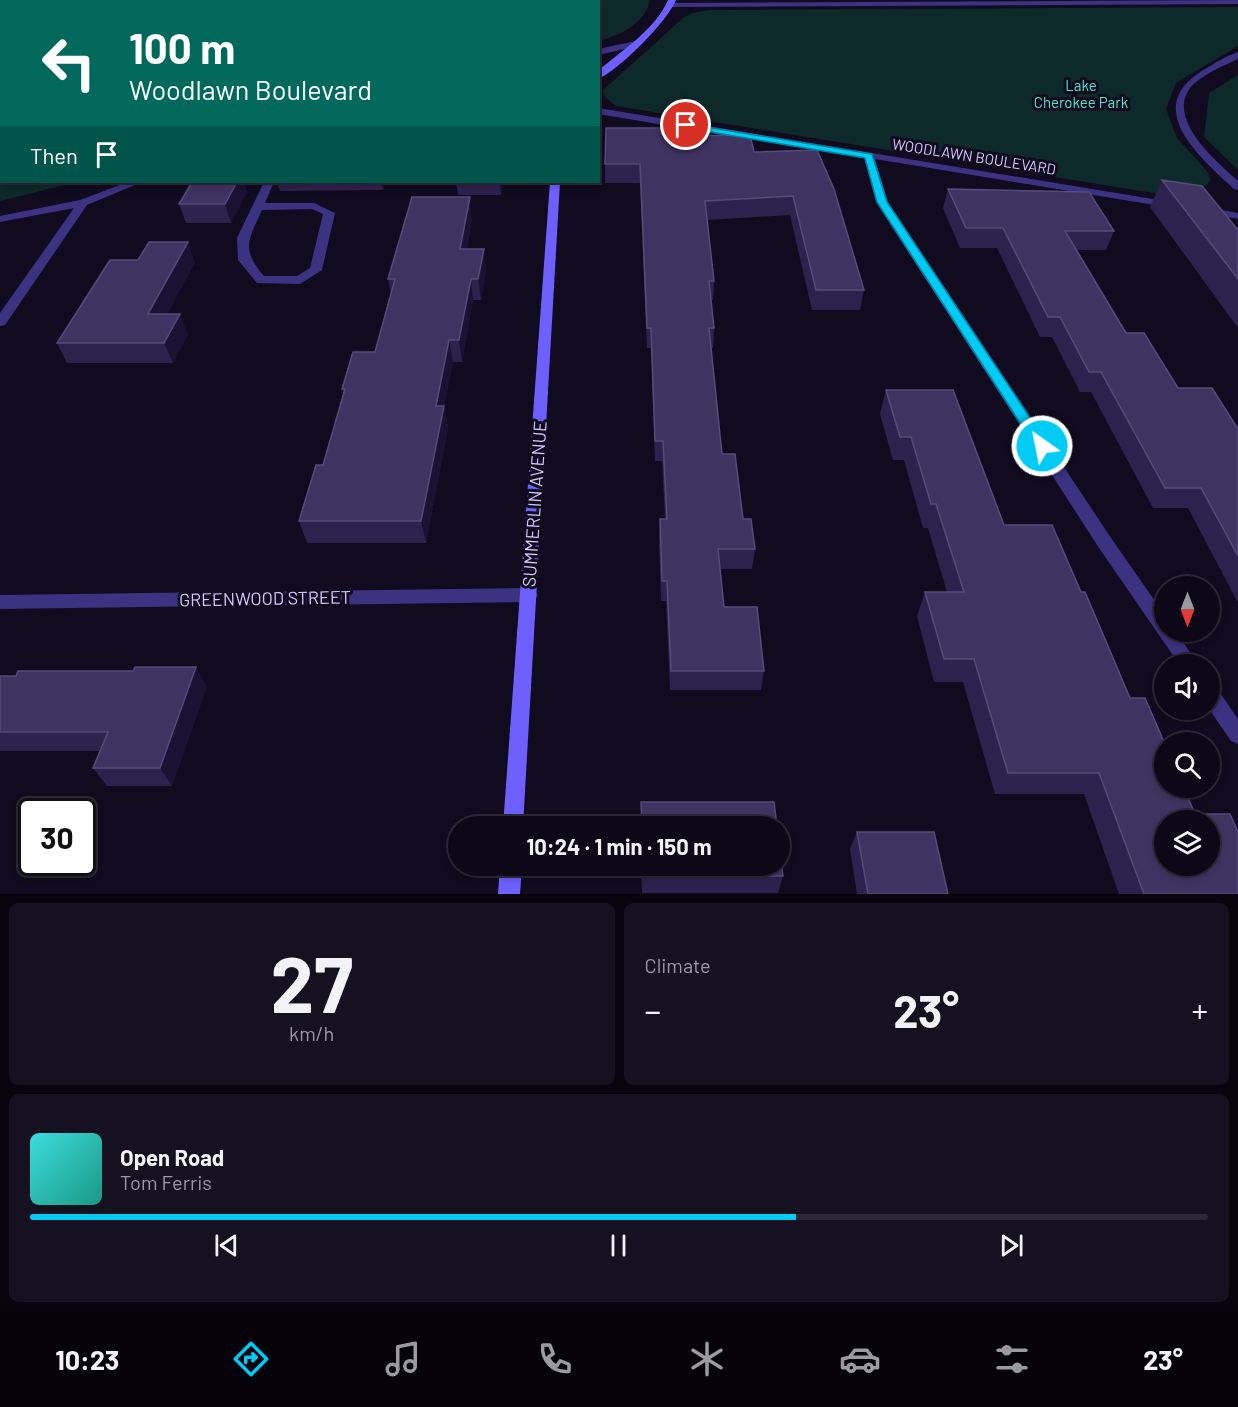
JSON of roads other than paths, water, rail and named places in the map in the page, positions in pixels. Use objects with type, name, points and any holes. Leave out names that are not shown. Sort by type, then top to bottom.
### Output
[{"type":"street","points":[[600,74],[660,22],[671,3],[1238,2]]},
{"type":"street","points":[[600,52],[631,45]]},
{"type":"street","points":[[1238,55],[1205,73],[1185,88],[1179,104],[1182,124],[1191,138],[1238,187]]},
{"type":"street","name":"WOODLAWN BOULEVARD","points":[[600,111],[1238,216]]},
{"type":"street","points":[[869,156],[882,202],[1154,614]]},
{"type":"street","points":[[0,219],[83,203],[134,183]]},
{"type":"street","points":[[257,207],[314,206],[329,213],[316,270],[300,280],[261,280],[244,260],[243,238],[257,207],[269,183]]},
{"type":"street","name":"SUMMERLIN AVENUE","points":[[514,816],[530,596],[555,183]]},
{"type":"street","points":[[0,322],[83,203]]},
{"type":"street","name":"GREENWOOD STREET","points":[[0,603],[530,596]]},
{"type":"street","points":[[1220,709],[1238,735]]},
{"type":"street","points":[[509,894],[510,876]]},
{"type":"park label","name":"Lake Cherokee Park","points":[[1081,94]]}]
